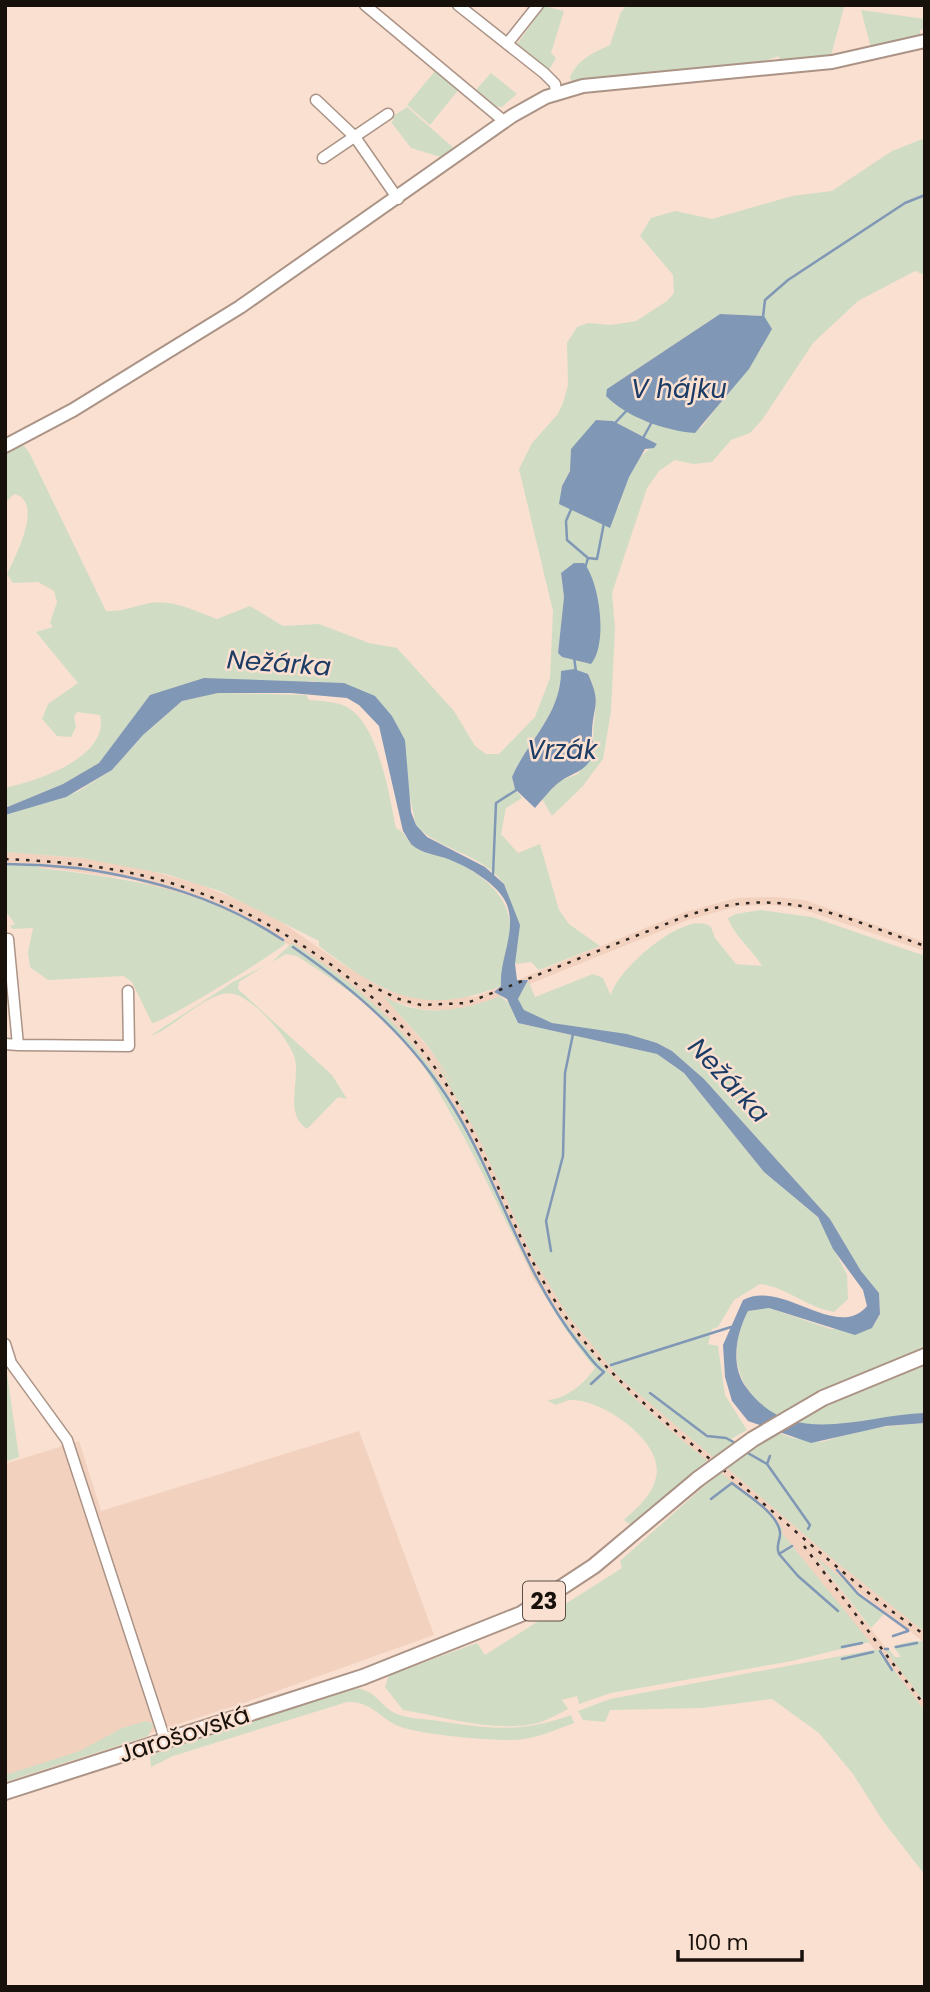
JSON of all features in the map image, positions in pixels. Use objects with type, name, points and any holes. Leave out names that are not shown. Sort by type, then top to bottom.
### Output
[{"type":"main road","name":"Jarošovská","points":[[5,1792],[363,1677],[521,1614],[594,1566],[698,1479],[754,1439],[823,1398],[925,1356]]},
{"type":"street","points":[[365,5],[505,122]]},
{"type":"street","points":[[458,5],[549,78],[555,84],[556,94]]},
{"type":"street","points":[[507,44],[538,5]]},
{"type":"street","points":[[5,446],[72,410],[240,307],[505,122],[556,94],[583,86],[832,62],[925,41]]},
{"type":"street","points":[[316,100],[355,137],[398,199]]},
{"type":"street","points":[[323,158],[388,114]]},
{"type":"street","points":[[5,939],[8,939],[18,1045]]},
{"type":"street","points":[[5,1044],[129,1046],[128,990]]},
{"type":"street","points":[[5,1344],[11,1363],[67,1440],[165,1740]]},
{"type":"shaded area","points":[[5,852],[82,858],[133,866],[199,884],[267,912],[342,964],[387,990],[475,997],[685,912],[737,898],[775,897],[804,900],[925,942],[925,951],[802,909],[774,905],[738,906],[688,920],[478,1005],[444,1011],[421,1009],[387,1000],[449,1075],[653,1402],[876,1590],[925,1627],[925,1643],[818,1560],[925,1699],[925,1713],[781,1532],[782,1529],[659,1425],[587,1355],[534,1280],[467,1136],[437,1083],[394,1026],[317,963],[272,934],[219,906],[130,879],[57,869],[5,866]]},
{"type":"shaded area","points":[[359,1431],[434,1635],[238,1705],[5,1779],[5,1464],[79,1441],[101,1511]]},
{"type":"green space","points":[[627,5],[844,7],[831,56],[780,64],[779,56],[765,61],[572,83],[570,77],[582,61],[610,45],[621,12]]},
{"type":"green space","points":[[544,6],[564,11],[551,53],[556,58],[549,70],[517,44]]},
{"type":"green space","points":[[861,10],[925,19],[925,29],[920,30],[921,38],[872,52]]},
{"type":"green space","points":[[436,70],[459,89],[430,125],[407,105]]},
{"type":"green space","points":[[491,73],[517,94],[502,107],[493,106],[475,91]]},
{"type":"green space","points":[[407,107],[456,150],[444,158],[411,148],[391,122],[394,120],[392,117]]},
{"type":"green space","points":[[925,138],[925,275],[915,271],[858,301],[813,343],[762,420],[750,433],[731,440],[712,462],[693,464],[675,460],[659,471],[647,488],[612,593],[615,629],[611,711],[603,759],[582,787],[552,816],[542,799],[560,781],[578,774],[594,749],[595,695],[588,674],[561,672],[560,687],[550,714],[512,777],[515,789],[522,798],[506,808],[501,834],[518,853],[540,844],[559,910],[569,924],[600,946],[539,970],[531,962],[515,964],[511,916],[503,883],[484,865],[436,841],[416,825],[392,716],[314,681],[150,695],[99,763],[63,784],[5,808],[5,788],[51,773],[83,755],[94,744],[100,730],[100,715],[77,712],[74,717],[76,727],[71,737],[57,736],[42,719],[48,704],[78,683],[36,632],[53,627],[50,623],[57,602],[54,591],[38,582],[13,583],[7,574],[21,543],[28,518],[23,499],[14,494],[5,503],[5,452],[23,445],[29,452],[106,611],[159,602],[185,607],[217,619],[250,606],[283,626],[319,624],[369,643],[397,648],[454,711],[475,746],[486,754],[499,754],[535,717],[550,678],[553,611],[519,469],[532,443],[558,414],[563,403],[568,385],[567,343],[577,327],[588,323],[611,325],[636,321],[667,301],[674,293],[673,275],[640,236],[651,218],[675,211],[712,219],[792,196],[832,191],[892,151]],"holes":[[[720,314],[764,316],[762,348],[701,428],[689,430],[667,427],[614,404],[607,389]],[[596,420],[613,421],[657,444],[636,463],[627,480],[619,507],[560,504],[562,486]],[[561,573],[593,581],[598,612],[591,664],[562,657],[558,653],[564,597]]]},
{"type":"green space","points":[[218,693],[306,695],[309,700],[343,705],[358,716],[375,744],[396,828],[418,849],[450,859],[471,870],[489,884],[503,901],[510,931],[501,986],[449,1000],[405,996],[363,977],[319,946],[319,941],[220,891],[166,874],[82,858],[5,852],[5,815],[77,792],[112,770],[143,735],[182,701]]},
{"type":"green space","points":[[5,864],[39,865],[39,868],[166,889],[226,910],[256,924],[286,943],[219,987],[152,1023],[132,982],[124,976],[48,980],[30,967],[28,952],[33,928],[13,929],[10,926],[15,924],[5,910]]},
{"type":"green space","points":[[760,910],[812,917],[925,956],[925,1347],[820,1391],[777,1416],[752,1395],[739,1370],[737,1342],[748,1311],[769,1308],[831,1329],[872,1328],[880,1315],[879,1293],[861,1271],[830,1219],[704,1079],[672,1051],[657,1043],[551,1023],[524,1010],[518,999],[528,980],[535,997],[593,974],[603,978],[611,996],[625,972],[653,945],[686,926],[700,923],[711,927],[715,938],[736,964],[762,966],[728,918]]},
{"type":"green space","points":[[292,943],[324,964],[378,1008],[424,1059],[462,1118],[520,1247],[553,1305],[592,1355],[614,1378],[709,1462],[632,1526],[624,1520],[648,1496],[656,1477],[656,1464],[651,1450],[628,1425],[599,1407],[571,1400],[555,1405],[547,1400],[574,1390],[595,1368],[572,1339],[534,1277],[469,1146],[418,1059],[381,1017],[311,965],[297,956],[286,954],[272,962]]},
{"type":"green space","points":[[266,965],[239,982],[238,989],[332,1075],[347,1099],[338,1097],[307,1129],[300,1123],[294,1106],[296,1067],[292,1051],[261,1011],[242,997],[225,994],[214,997],[150,1036],[233,982]]},
{"type":"green space","points":[[383,996],[412,1008],[442,1010],[471,1006],[500,996],[510,1004],[518,1023],[657,1054],[684,1073],[764,1172],[818,1217],[847,1275],[848,1299],[834,1312],[760,1284],[734,1300],[718,1327],[712,1329],[708,1344],[718,1346],[725,1395],[747,1430],[731,1439],[735,1444],[714,1458],[619,1377],[569,1317],[533,1258],[477,1134],[436,1062],[455,1086],[427,1045]]},
{"type":"green space","points":[[5,1360],[19,1457],[5,1462]]},
{"type":"green space","points":[[925,1364],[925,1413],[816,1427],[797,1422],[847,1396]]},
{"type":"green space","points":[[925,1423],[925,1632],[840,1565],[726,1467],[777,1432],[792,1438],[821,1442],[871,1428]]},
{"type":"green space","points":[[720,1472],[773,1517],[783,1529],[781,1532],[870,1642],[792,1661],[611,1693],[579,1704],[577,1696],[562,1700],[568,1709],[542,1722],[522,1726],[470,1723],[403,1710],[385,1687],[389,1675],[477,1643],[485,1655],[622,1568],[620,1561]]},
{"type":"green space","points":[[815,1556],[884,1614],[871,1628]]},
{"type":"green space","points":[[925,1641],[925,1703],[884,1648],[887,1647],[895,1657],[901,1657],[893,1646]]},
{"type":"green space","points":[[878,1649],[925,1711],[925,1875],[883,1821],[853,1774],[819,1733],[772,1699],[702,1708],[610,1710],[605,1722],[583,1720],[578,1711],[610,1699]]},
{"type":"green space","points":[[352,1688],[373,1695],[391,1711],[413,1718],[506,1728],[537,1725],[571,1715],[574,1723],[520,1740],[469,1738],[404,1728],[367,1706],[347,1702],[173,1756],[151,1767],[150,1755]]},
{"type":"green space","points":[[146,1721],[154,1724],[148,1736],[5,1782],[5,1775],[80,1751],[122,1728]]},
{"type":"water","name":"V hájku","points":[[720,314],[764,316],[772,329],[749,369],[695,433],[647,422],[614,404],[606,396],[607,389]]},
{"type":"water","points":[[596,420],[613,421],[657,444],[654,448],[645,449],[629,477],[610,528],[559,504],[562,486],[570,471],[571,449]]},
{"type":"water","points":[[574,563],[584,563],[590,572],[598,598],[599,643],[591,664],[562,657],[558,653],[564,597],[561,573]]},
{"type":"water","name":"Vrzák","points":[[574,669],[588,674],[595,692],[592,756],[579,771],[557,784],[535,808],[515,789],[512,777],[550,714],[560,687],[561,671]]},
{"type":"water","points":[[204,678],[344,683],[375,696],[392,716],[405,740],[411,812],[416,825],[427,837],[485,867],[504,884],[520,925],[515,964],[517,980],[528,980],[518,999],[524,1010],[552,1023],[627,1034],[657,1043],[672,1051],[704,1079],[830,1219],[861,1271],[879,1293],[880,1314],[872,1328],[855,1335],[769,1308],[748,1311],[740,1329],[736,1349],[738,1369],[746,1387],[764,1406],[784,1418],[806,1423],[852,1422],[925,1413],[925,1423],[886,1426],[811,1443],[748,1421],[732,1401],[725,1377],[723,1345],[743,1300],[759,1296],[775,1297],[841,1317],[855,1315],[867,1306],[863,1290],[833,1249],[818,1217],[764,1172],[684,1073],[657,1054],[518,1023],[507,999],[494,992],[501,986],[509,935],[510,915],[507,905],[498,890],[473,871],[411,844],[403,831],[379,726],[359,705],[347,698],[291,693],[218,693],[182,701],[143,735],[112,770],[66,797],[5,815],[5,808],[63,784],[99,763],[150,695]]},
{"type":"waterway","points":[[763,317],[765,300],[788,280],[905,203],[925,195]]},
{"type":"waterway","points":[[615,423],[629,408]]},
{"type":"waterway","points":[[643,438],[653,420]]},
{"type":"waterway","points":[[572,507],[566,521],[567,540],[588,558]]},
{"type":"waterway","points":[[585,568],[588,558],[597,559],[604,523]]},
{"type":"waterway","points":[[574,657],[576,672]]},
{"type":"waterway","points":[[493,875],[496,803],[518,789]]},
{"type":"waterway","points":[[5,864],[37,865]]},
{"type":"waterway","points":[[39,865],[77,868]]},
{"type":"waterway","points":[[78,868],[185,892],[235,913],[283,940]]},
{"type":"waterway","points":[[293,947],[383,1019],[438,1083],[470,1137],[542,1288],[559,1317],[604,1372]]},
{"type":"waterway","points":[[551,1251],[546,1221],[563,1156],[565,1073],[573,1034]]},
{"type":"waterway","points":[[611,1365],[731,1327]]},
{"type":"waterway","points":[[591,1384],[604,1372]]},
{"type":"waterway","points":[[650,1393],[707,1436],[726,1438],[739,1445]]},
{"type":"waterway","points":[[746,1452],[767,1464]]},
{"type":"waterway","points":[[770,1456],[767,1464],[810,1525],[808,1529]]},
{"type":"waterway","points":[[711,1499],[732,1483],[760,1504],[778,1525],[779,1554],[792,1546]]},
{"type":"waterway","points":[[779,1554],[798,1576],[838,1611]]},
{"type":"waterway","points":[[837,1570],[858,1594],[908,1630]]},
{"type":"waterway","points":[[893,1636],[908,1631]]},
{"type":"waterway","points":[[842,1647],[862,1643]]},
{"type":"waterway","points":[[896,1647],[917,1643]]},
{"type":"waterway","points":[[880,1651],[892,1670]]},
{"type":"waterway","points":[[842,1659],[873,1652]]},
{"type":"railway","points":[[5,859],[93,866],[170,883],[244,912],[281,932],[342,972],[399,1024],[447,1085],[540,1275],[555,1302],[591,1350],[611,1372],[676,1431],[855,1582],[925,1635]]},
{"type":"railway","points":[[369,985],[399,999],[421,1005],[467,1003],[686,916],[720,907],[751,903],[808,907],[836,914],[925,946]]},
{"type":"railway","points":[[804,1546],[925,1706]]},
{"type":"water label","name":"Nežárka","points":[[279,663]]},
{"type":"water label","name":"Nežárka","points":[[729,1080]]}]
